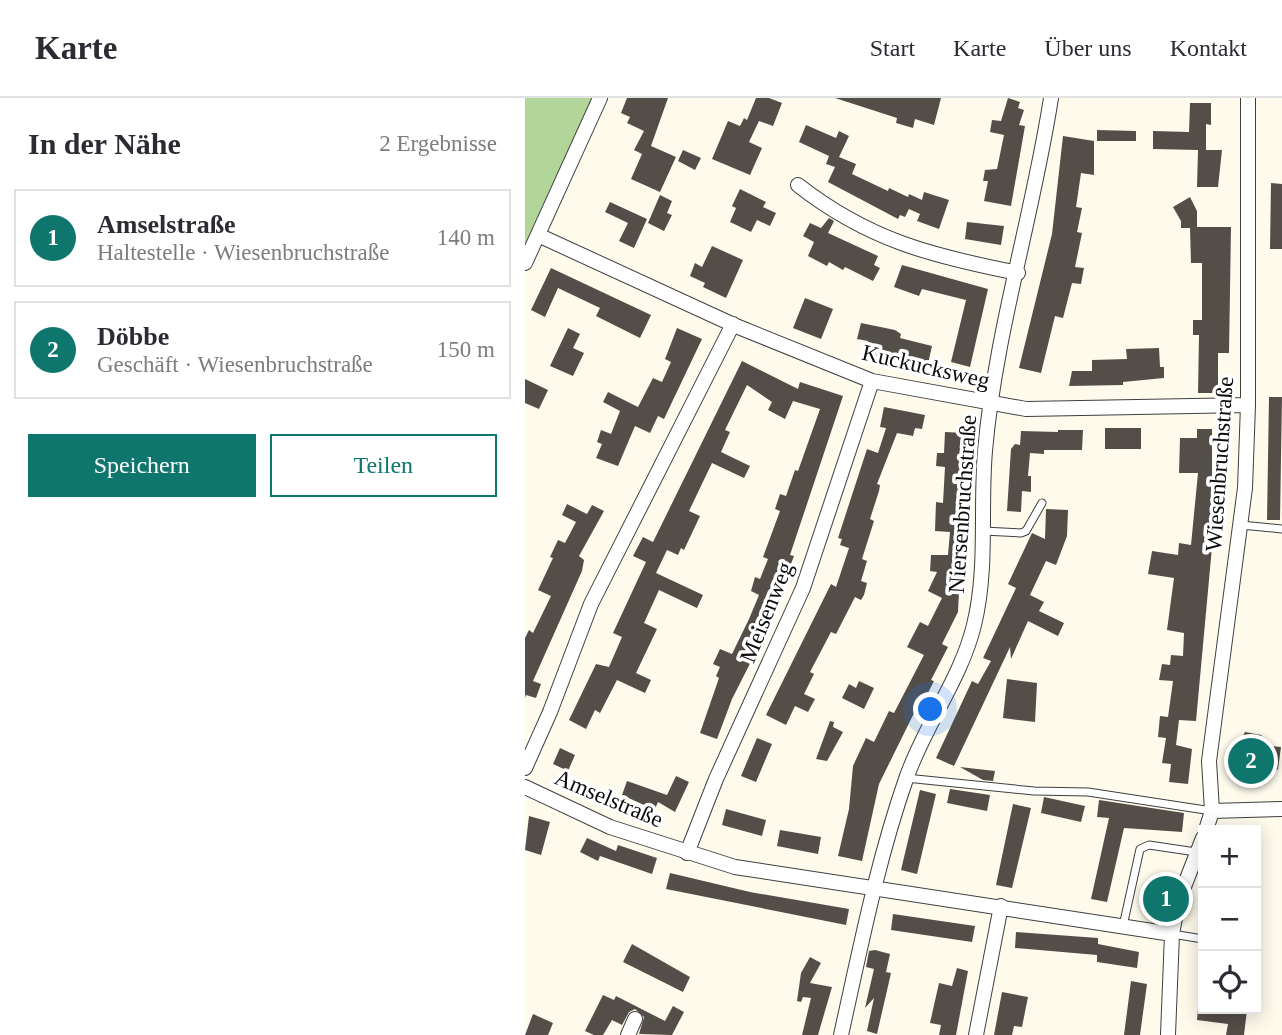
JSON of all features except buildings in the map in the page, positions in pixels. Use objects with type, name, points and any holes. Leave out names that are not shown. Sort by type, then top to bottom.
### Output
[{"type":"street","points":[[525,263],[600,98]]},
{"type":"street","name":"Niersenbruchstraße","points":[[841,1035],[875,888],[906,778],[963,657],[974,626],[980,591],[985,450],[1051,98]]},
{"type":"street","name":"Wiesenbruchstraße","points":[[1208,825],[1212,811],[1209,761],[1241,525],[1248,404],[1248,98]]},
{"type":"street","points":[[797,185],[828,209],[894,243],[949,259],[1018,273]]},
{"type":"street","name":"Kuckucksweg","points":[[538,235],[733,324],[872,381],[1026,409],[1248,404]]},
{"type":"street","points":[[525,768],[551,712],[591,604],[733,324]]},
{"type":"street","name":"Meisenweg","points":[[687,853],[716,779],[803,588],[872,381]]},
{"type":"street","name":"Amselstraße","points":[[525,787],[611,827],[735,867],[1172,934]]},
{"type":"street","points":[[1212,811],[1282,809]]},
{"type":"street","points":[[1168,1035],[1172,934],[1178,902],[1198,848]]},
{"type":"street","points":[[976,1035],[1001,906]]},
{"type":"street","points":[[628,1035],[635,1019]]},
{"type":"lane","points":[[983,531],[1026,531],[1042,503]]},
{"type":"lane","points":[[1241,525],[1282,529]]},
{"type":"lane","points":[[906,778],[1034,791],[1089,792],[1212,811]]},
{"type":"lane","points":[[1123,926],[1140,849],[1149,845],[1196,852]]},
{"type":"lane","points":[[1172,934],[1198,938]]},
{"type":"green space","points":[[525,98],[592,98],[525,265]]},
{"type":"place","name":"Döbbe","points":[[1251,761]]},
{"type":"place","name":"Amselstraße","points":[[1166,899]]}]
